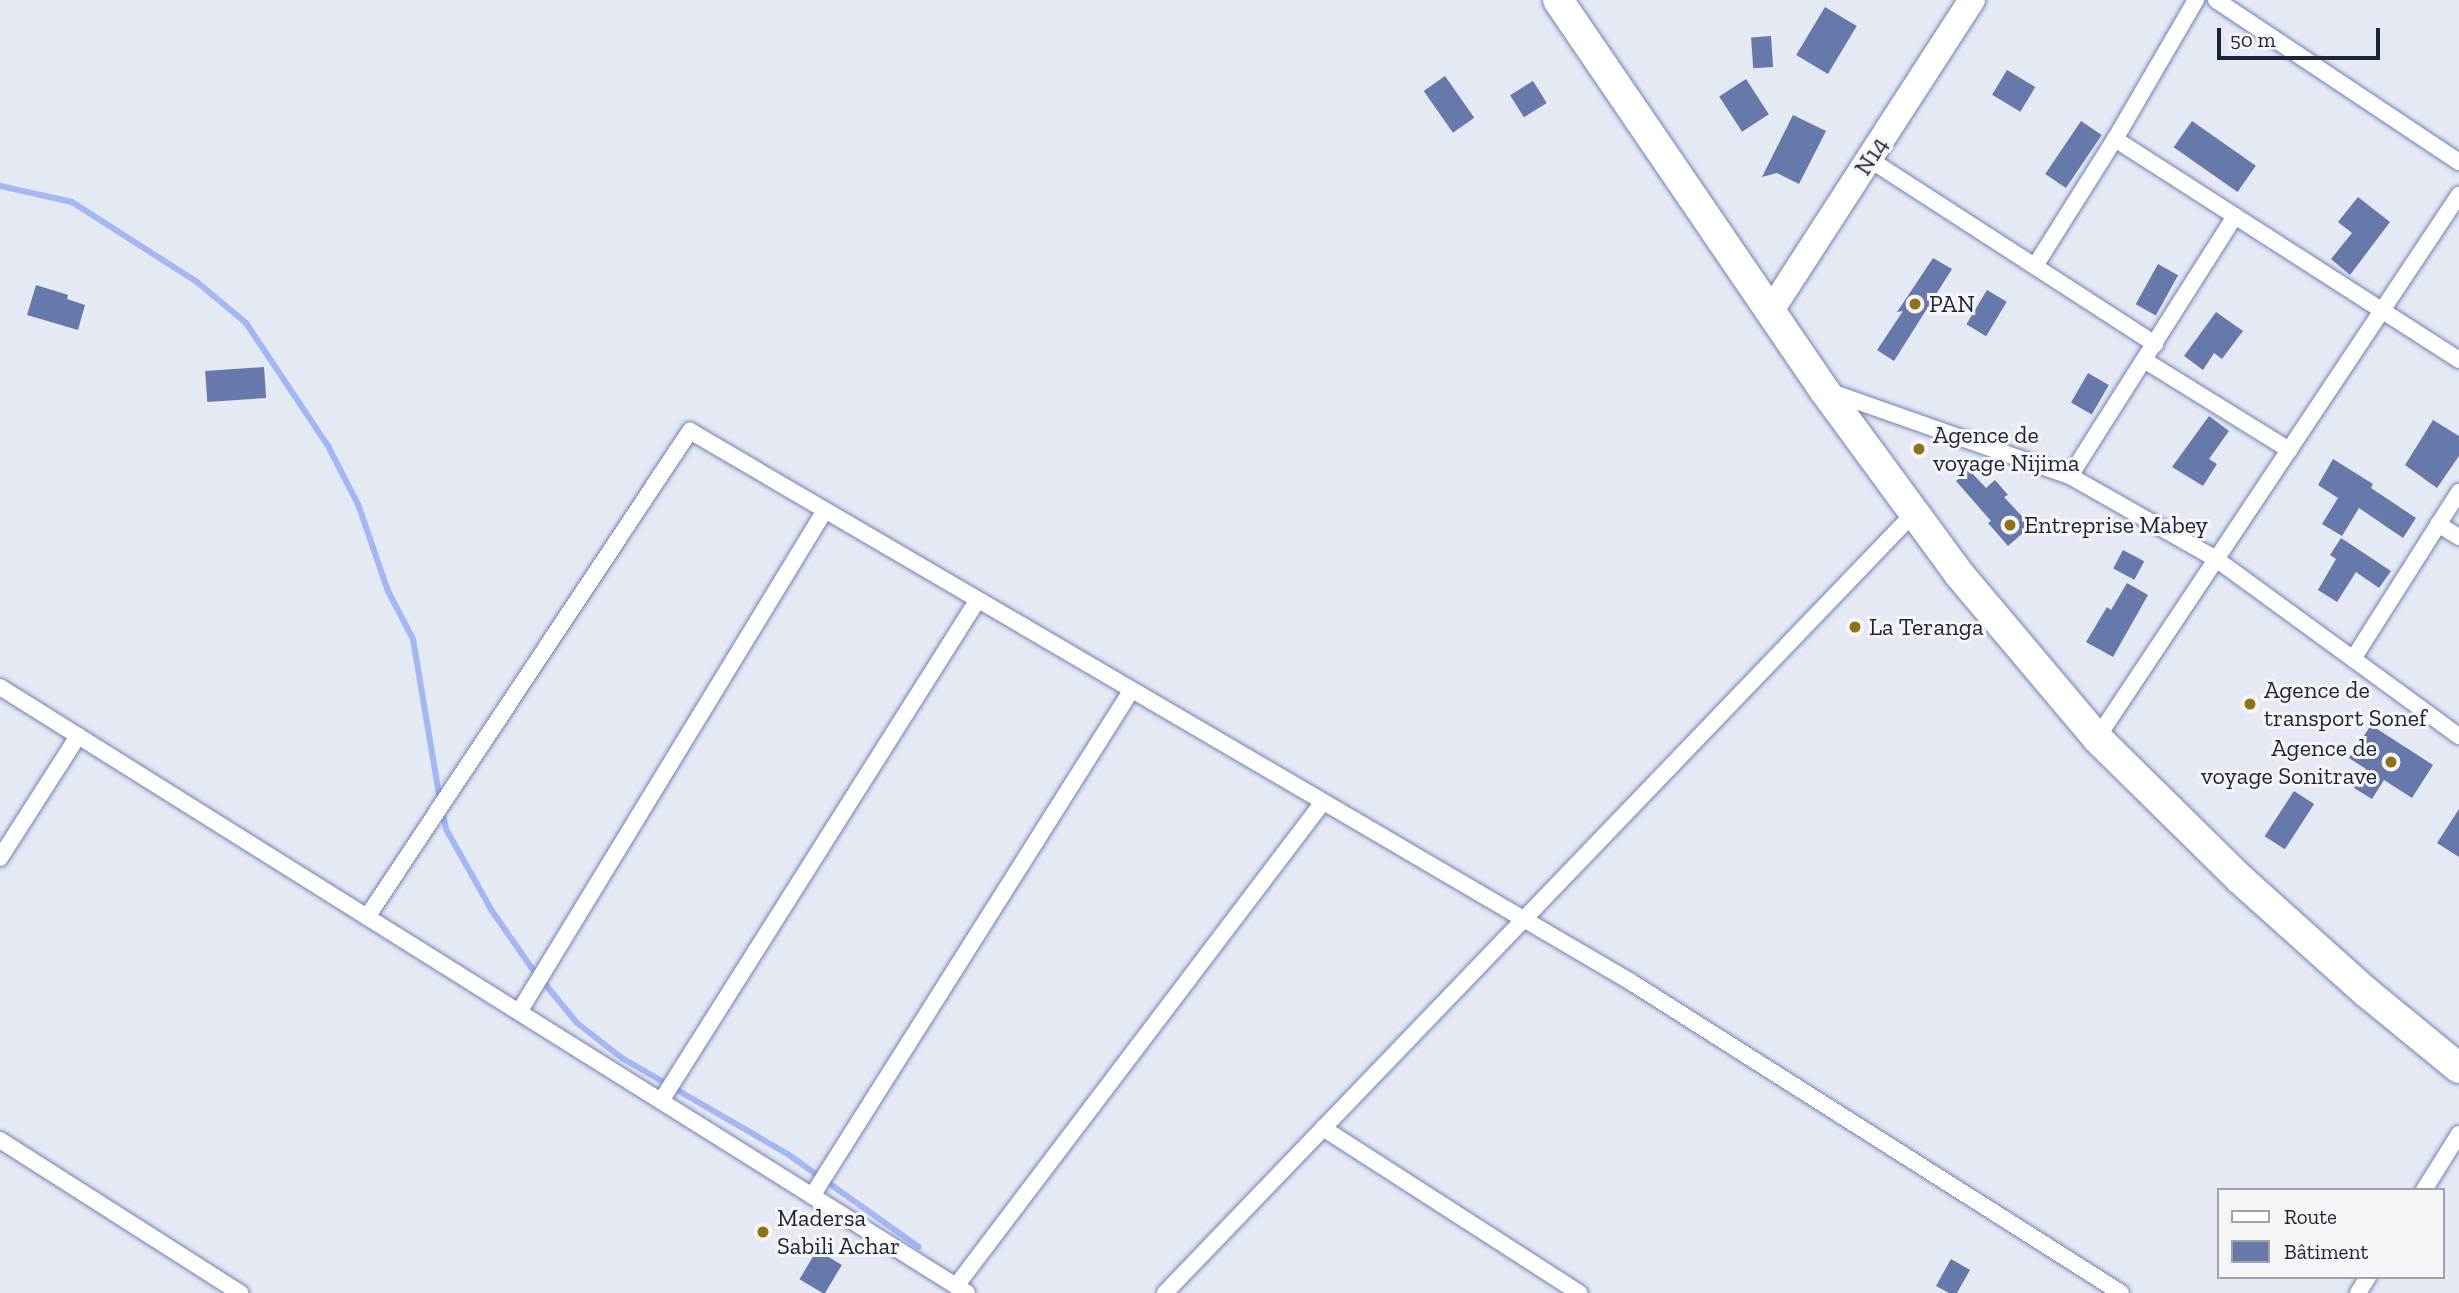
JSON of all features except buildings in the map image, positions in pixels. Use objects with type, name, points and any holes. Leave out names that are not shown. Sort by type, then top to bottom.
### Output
[{"type":"highway","points":[[1558,0],[1824,390],[1959,574],[2097,738],[2240,878],[2366,992],[2459,1068]]},
{"type":"main road","name":"N14","points":[[1770,312],[1972,0]]},
{"type":"street","points":[[2035,266],[2115,139],[2196,0]]},
{"type":"street","points":[[2216,0],[2459,162]]},
{"type":"street","points":[[2115,139],[2459,360]]},
{"type":"street","points":[[1869,159],[2155,344]]},
{"type":"street","points":[[2097,738],[2459,195]]},
{"type":"street","points":[[2070,476],[2235,216]]},
{"type":"street","points":[[2144,360],[2288,450]]},
{"type":"street","points":[[1824,390],[2070,476],[2216,559],[2459,736]]},
{"type":"street","points":[[368,917],[690,430],[824,512],[1630,982],[2121,1293]]},
{"type":"street","points":[[2353,659],[2459,492]]},
{"type":"street","points":[[519,1012],[824,512]]},
{"type":"street","points":[[1165,1293],[1914,513]]},
{"type":"street","points":[[2438,524],[2459,537]]},
{"type":"street","points":[[661,1101],[977,601]]},
{"type":"street","points":[[0,687],[961,1289],[1322,802]]},
{"type":"street","points":[[812,1196],[1131,691]]},
{"type":"street","points":[[0,858],[78,736]]},
{"type":"street","points":[[1323,1128],[1579,1293]]},
{"type":"street","points":[[2425,1188],[2459,1134]]},
{"type":"street","points":[[0,1140],[240,1293]]},
{"type":"waterway","points":[[0,186],[72,202],[197,282],[246,323],[328,446],[358,504],[388,591],[413,639],[440,801]]},
{"type":"waterway","points":[[442,811],[446,829],[492,911],[531,967],[577,1023],[622,1058],[789,1155],[919,1247]]},
{"type":"place","name":"PAN","points":[[1915,304]]},
{"type":"place","name":"Agence de voyage Nijima","points":[[1919,449]]},
{"type":"place","name":"Entreprise Mabey","points":[[2010,525]]},
{"type":"place","name":"La Teranga","points":[[1855,627]]},
{"type":"place","name":"Agence de transport Sonef","points":[[2250,704]]},
{"type":"place","name":"Agence de voyage Sonitrave","points":[[2391,762]]},
{"type":"place","name":"Madersa Sabili Achar","points":[[763,1232]]}]
